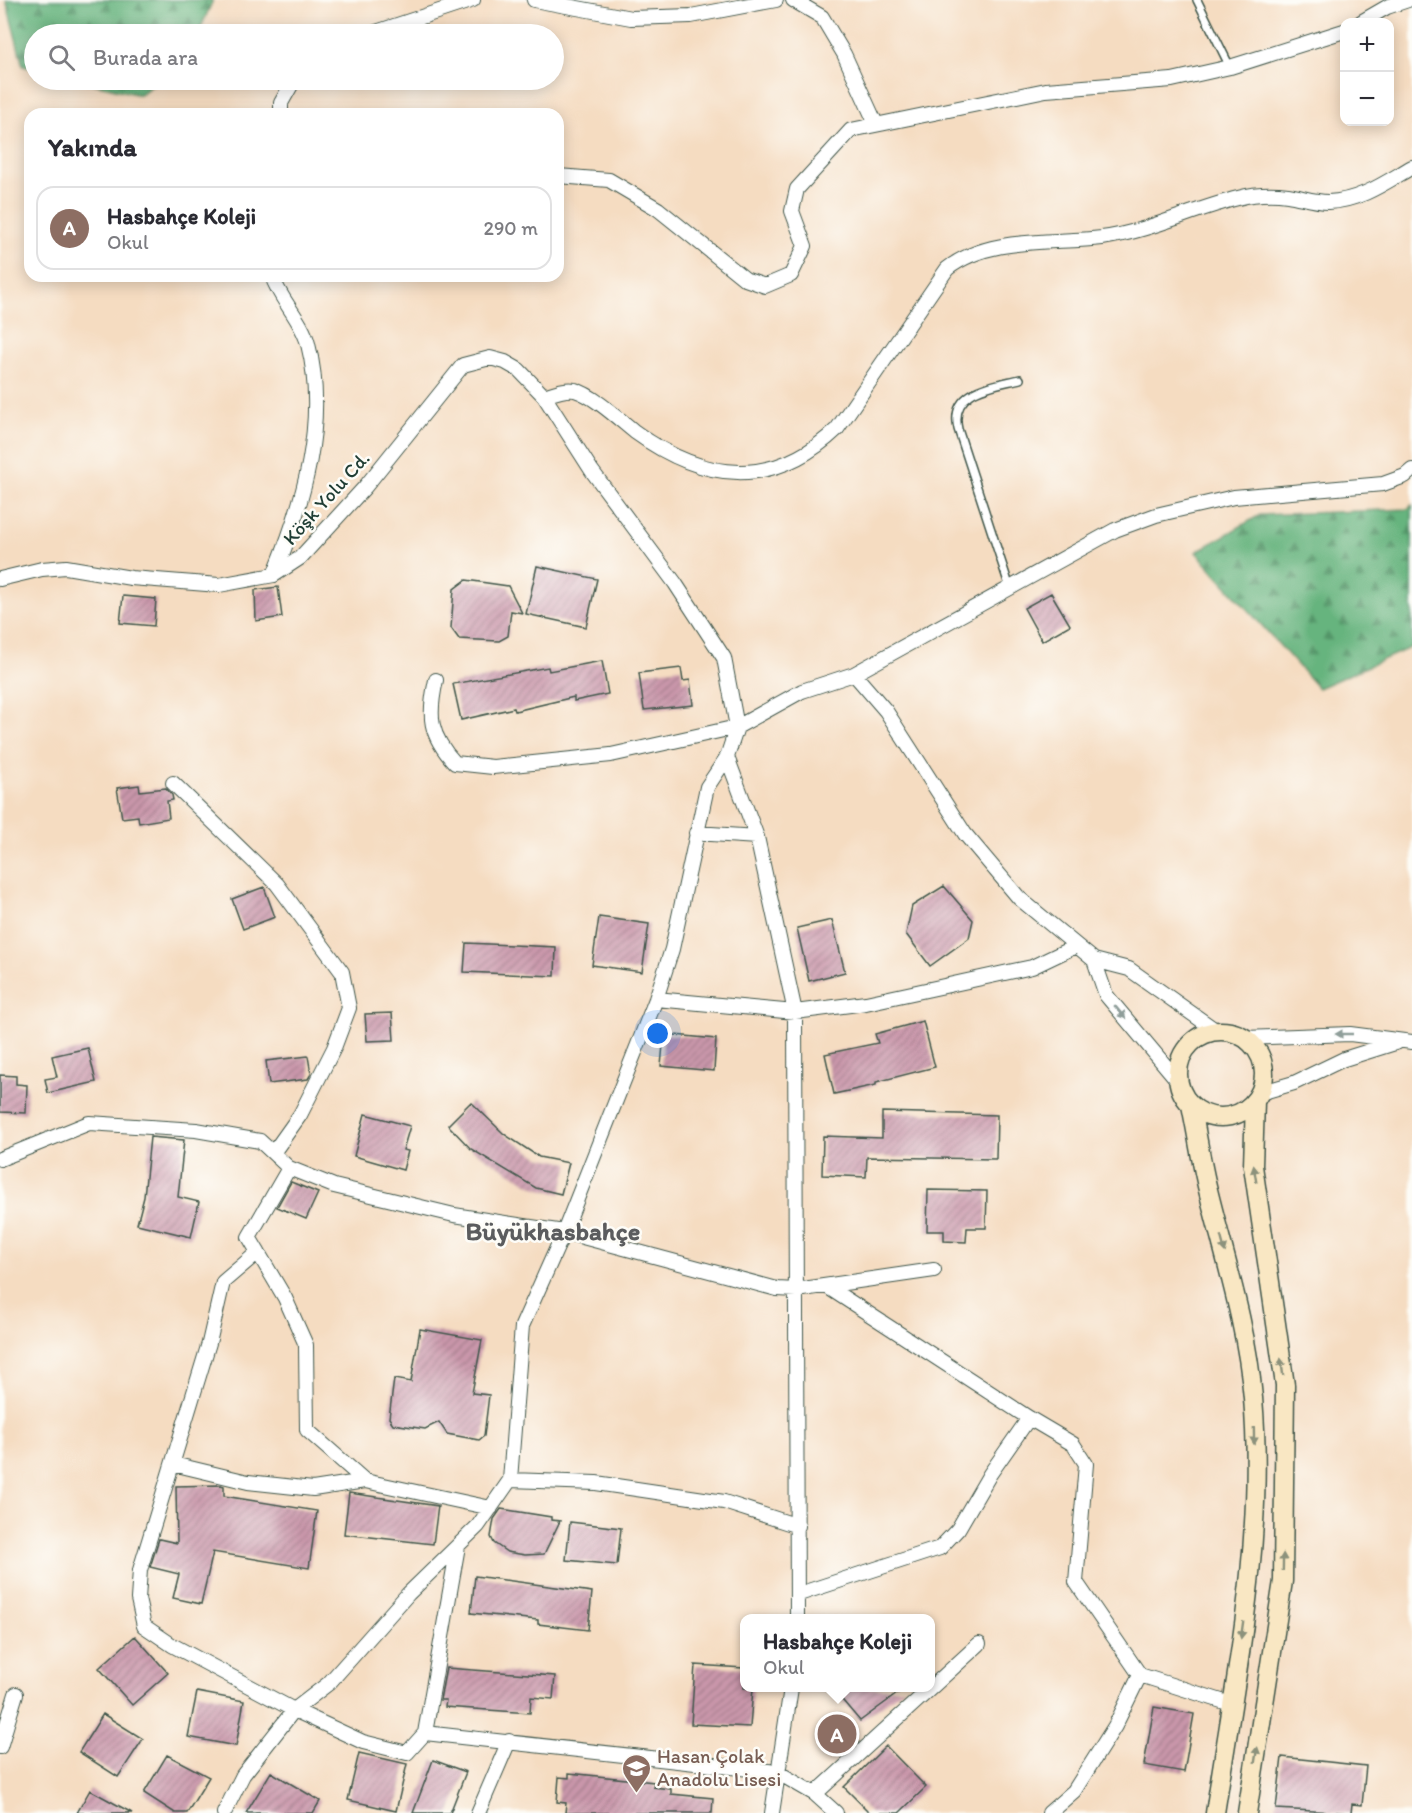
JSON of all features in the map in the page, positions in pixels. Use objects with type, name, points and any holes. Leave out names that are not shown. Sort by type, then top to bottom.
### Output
[{"type":"street","points":[[400,24],[473,0]]},
{"type":"street","points":[[534,0],[631,18],[691,16],[776,0]]},
{"type":"street","points":[[793,0],[822,17],[844,54],[876,124]]},
{"type":"street","points":[[1367,18],[1387,7],[1408,0]]},
{"type":"street","points":[[564,176],[609,180],[658,209],[745,279],[765,286],[791,275],[805,246],[792,211],[798,189],[851,130],[1046,90],[1172,80],[1230,67],[1340,32]]},
{"type":"street","points":[[281,108],[281,103],[288,90]]},
{"type":"street","points":[[224,1813],[243,1775],[294,1710],[329,1683],[408,1594],[478,1526],[510,1480],[522,1326],[564,1232],[656,999],[672,949],[707,787],[727,757],[737,727],[724,658],[675,583],[592,471],[544,396],[568,390],[583,393],[652,444],[695,465],[735,471],[771,469],[794,462],[817,448],[837,429],[947,269],[962,257],[996,247],[1124,235],[1152,228],[1238,198],[1286,195],[1328,202],[1352,198],[1373,190],[1412,167]]},
{"type":"street","points":[[274,575],[295,524],[312,451],[314,389],[308,343],[275,282]]},
{"type":"street","name":"Köşk Yolu Cd.","points":[[0,579],[42,568],[66,567],[131,578],[219,585],[274,575],[300,558],[365,487],[463,365],[484,359],[505,362],[519,370],[544,396]]},
{"type":"street","points":[[436,680],[431,723],[440,746],[455,763],[493,767],[612,755],[737,727],[802,691],[854,674],[1115,530],[1156,515],[1234,497],[1383,484],[1405,476],[1412,470]]},
{"type":"street","points":[[854,674],[886,711],[965,834],[1019,898],[1094,960],[1129,969],[1218,1032],[1244,1038],[1350,1034],[1407,1041]]},
{"type":"street","points":[[727,757],[757,837],[795,1012],[797,1614]]},
{"type":"street","points":[[173,783],[277,884],[342,972],[349,1008],[334,1048],[300,1115],[273,1153]]},
{"type":"street","points":[[696,833],[757,837]]},
{"type":"street","points":[[656,999],[795,1012],[866,1003],[1032,967],[1076,946]]},
{"type":"street","points":[[1094,960],[1106,995],[1179,1082],[1191,1105],[1208,1188],[1236,1290],[1253,1398],[1254,1498],[1251,1569],[1215,1813]]},
{"type":"street","points":[[1179,1082],[1179,1064],[1187,1048],[1201,1036],[1218,1032]]},
{"type":"street","points":[[1244,1038],[1257,1051],[1263,1067],[1257,1097],[1253,1166],[1285,1385],[1283,1581],[1246,1813]]},
{"type":"street","points":[[1191,1105],[1206,1114],[1224,1117],[1241,1112],[1257,1097],[1294,1083],[1344,1059],[1407,1041]]},
{"type":"street","points":[[0,1159],[89,1123],[195,1130],[260,1141],[289,1168],[334,1186],[391,1201],[522,1227],[564,1232],[777,1289],[796,1290],[934,1270]]},
{"type":"street","points":[[289,1168],[249,1237],[285,1298],[306,1345],[307,1430],[365,1481]]},
{"type":"street","points":[[258,1252],[223,1282],[173,1464],[140,1570],[138,1599],[144,1626],[172,1645],[294,1710],[363,1743],[407,1753],[425,1733],[458,1546]]},
{"type":"street","points":[[826,1286],[1029,1418],[1073,1444],[1086,1464],[1076,1582],[1140,1675],[1232,1704]]},
{"type":"street","points":[[799,1594],[940,1548],[958,1529],[990,1474],[1029,1418]]},
{"type":"street","points":[[173,1464],[248,1482],[313,1489],[365,1481],[491,1508]]},
{"type":"street","points":[[510,1480],[596,1483],[724,1502],[798,1526]]},
{"type":"street","points":[[935,1684],[979,1644]]},
{"type":"street","points":[[1049,1813],[1074,1791],[1115,1726],[1140,1675]]},
{"type":"street","points":[[772,1813],[790,1692]]},
{"type":"street","points":[[815,1794],[927,1692]]},
{"type":"street","points":[[0,1747],[16,1694]]},
{"type":"street","points":[[425,1733],[777,1772],[815,1794],[836,1813]]},
{"type":"street","points":[[478,1813],[509,1741]]},
{"type":"lane","points":[[1197,0],[1230,67]]},
{"type":"lane","points":[[1010,588],[958,429],[956,416],[961,403],[970,393],[1020,379]]},
{"type":"green space","points":[[6,0],[213,0],[202,24],[24,24],[23,66]]},
{"type":"green space","points":[[119,90],[146,90],[140,95]]},
{"type":"green space","points":[[1412,505],[1412,647],[1318,688],[1196,552],[1260,515],[1408,509]]},
{"type":"building","points":[[537,566],[597,579],[586,627],[526,614]]},
{"type":"building","points":[[466,580],[508,586],[522,613],[511,611],[508,636],[499,641],[459,639],[451,628],[454,589]]},
{"type":"building","points":[[278,587],[282,617],[256,621],[255,590]]},
{"type":"building","points":[[1051,593],[1070,625],[1042,641],[1024,608]]},
{"type":"building","points":[[123,596],[156,599],[154,626],[120,623]]},
{"type":"building","points":[[602,661],[608,694],[574,701],[574,697],[515,711],[514,708],[461,720],[453,684],[548,667],[549,671]]},
{"type":"building","points":[[681,668],[683,681],[690,680],[693,705],[644,710],[639,673]]},
{"type":"building","points":[[139,785],[140,791],[166,788],[173,800],[167,801],[169,818],[139,823],[138,816],[122,818],[117,788]]},
{"type":"building","points":[[944,886],[973,920],[969,938],[930,966],[906,934],[912,906]]},
{"type":"building","points":[[264,887],[275,917],[243,929],[232,899]]},
{"type":"building","points":[[599,917],[649,924],[642,972],[592,965]]},
{"type":"building","points":[[832,920],[845,972],[809,981],[797,928]]},
{"type":"building","points":[[466,943],[556,947],[555,976],[464,972]]},
{"type":"building","points":[[392,1013],[394,1040],[367,1041],[365,1014]]},
{"type":"building","points":[[923,1021],[935,1067],[876,1082],[876,1085],[834,1094],[825,1054],[878,1043],[875,1034]]},
{"type":"building","points":[[664,1034],[716,1039],[714,1071],[661,1066]]},
{"type":"building","points":[[88,1048],[96,1082],[48,1093],[45,1079],[57,1077],[52,1056]]},
{"type":"building","points":[[308,1056],[311,1074],[308,1079],[269,1084],[266,1061]]},
{"type":"building","points":[[0,1075],[16,1076],[16,1084],[27,1085],[26,1113],[0,1112]]},
{"type":"building","points":[[471,1102],[504,1134],[539,1157],[569,1163],[561,1194],[536,1188],[471,1149],[448,1125]]},
{"type":"building","points":[[882,1112],[997,1115],[996,1159],[867,1157],[866,1177],[822,1175],[823,1136],[882,1138]]},
{"type":"building","points":[[365,1114],[410,1126],[403,1150],[408,1151],[403,1170],[354,1156]]},
{"type":"building","points":[[150,1137],[184,1140],[178,1197],[199,1202],[191,1237],[137,1224],[144,1197]]},
{"type":"building","points":[[291,1182],[318,1193],[306,1219],[277,1207]]},
{"type":"building","points":[[928,1190],[987,1191],[986,1228],[967,1228],[966,1242],[944,1241],[944,1231],[927,1231]]},
{"type":"building","points":[[420,1329],[482,1340],[472,1393],[489,1395],[484,1436],[479,1440],[447,1434],[439,1422],[425,1429],[393,1424],[389,1418],[394,1379],[411,1382]]},
{"type":"building","points":[[176,1486],[224,1486],[224,1496],[317,1511],[309,1568],[213,1552],[201,1604],[173,1598],[179,1574],[150,1567],[159,1539],[177,1543]]},
{"type":"building","points":[[349,1493],[438,1506],[433,1544],[344,1534]]},
{"type":"building","points":[[501,1509],[551,1517],[551,1520],[560,1521],[544,1554],[525,1555],[507,1552],[494,1543],[491,1537],[494,1519]]},
{"type":"building","points":[[570,1522],[621,1528],[617,1565],[566,1560]]},
{"type":"building","points":[[475,1576],[592,1592],[588,1630],[538,1624],[538,1620],[471,1613]]},
{"type":"building","points":[[135,1636],[168,1673],[132,1705],[99,1668]]},
{"type":"building","points":[[695,1665],[740,1668],[740,1692],[753,1692],[750,1727],[691,1724]]},
{"type":"building","points":[[446,1668],[555,1676],[553,1699],[531,1697],[530,1713],[445,1707],[446,1700],[440,1700]]},
{"type":"building","points":[[197,1692],[244,1701],[236,1746],[188,1737]]},
{"type":"building","points":[[835,1692],[900,1692],[860,1721]]},
{"type":"building","points":[[1154,1707],[1194,1714],[1184,1772],[1144,1765]]},
{"type":"building","points":[[103,1714],[143,1739],[118,1777],[79,1752]]},
{"type":"building","points":[[886,1746],[926,1787],[899,1813],[870,1813],[844,1787]]},
{"type":"building","points":[[359,1753],[407,1764],[396,1811],[348,1800]]},
{"type":"building","points":[[167,1755],[209,1777],[187,1813],[175,1813],[144,1793]]},
{"type":"building","points":[[1282,1757],[1366,1766],[1362,1805],[1352,1804],[1351,1813],[1276,1809]]},
{"type":"building","points":[[433,1760],[466,1772],[450,1813],[413,1813]]},
{"type":"building","points":[[271,1772],[320,1801],[313,1813],[246,1813]]},
{"type":"building","name":"Hasan Çolak Anadolu Lisesi","points":[[569,1773],[654,1782],[653,1787],[671,1789],[671,1794],[713,1798],[712,1813],[565,1813],[566,1803],[557,1802],[559,1777],[569,1778]]},
{"type":"building","points":[[90,1790],[132,1813],[77,1813]]},
{"type":"place","name":"Hasbahçe Koleji","points":[[837,1734]]},
{"type":"place","name":"Hasan Çolak Anadolu Lisesi","points":[[636,1794]]},
{"type":"district","name":"Büyükhasbahçe","points":[[553,1231]]}]
